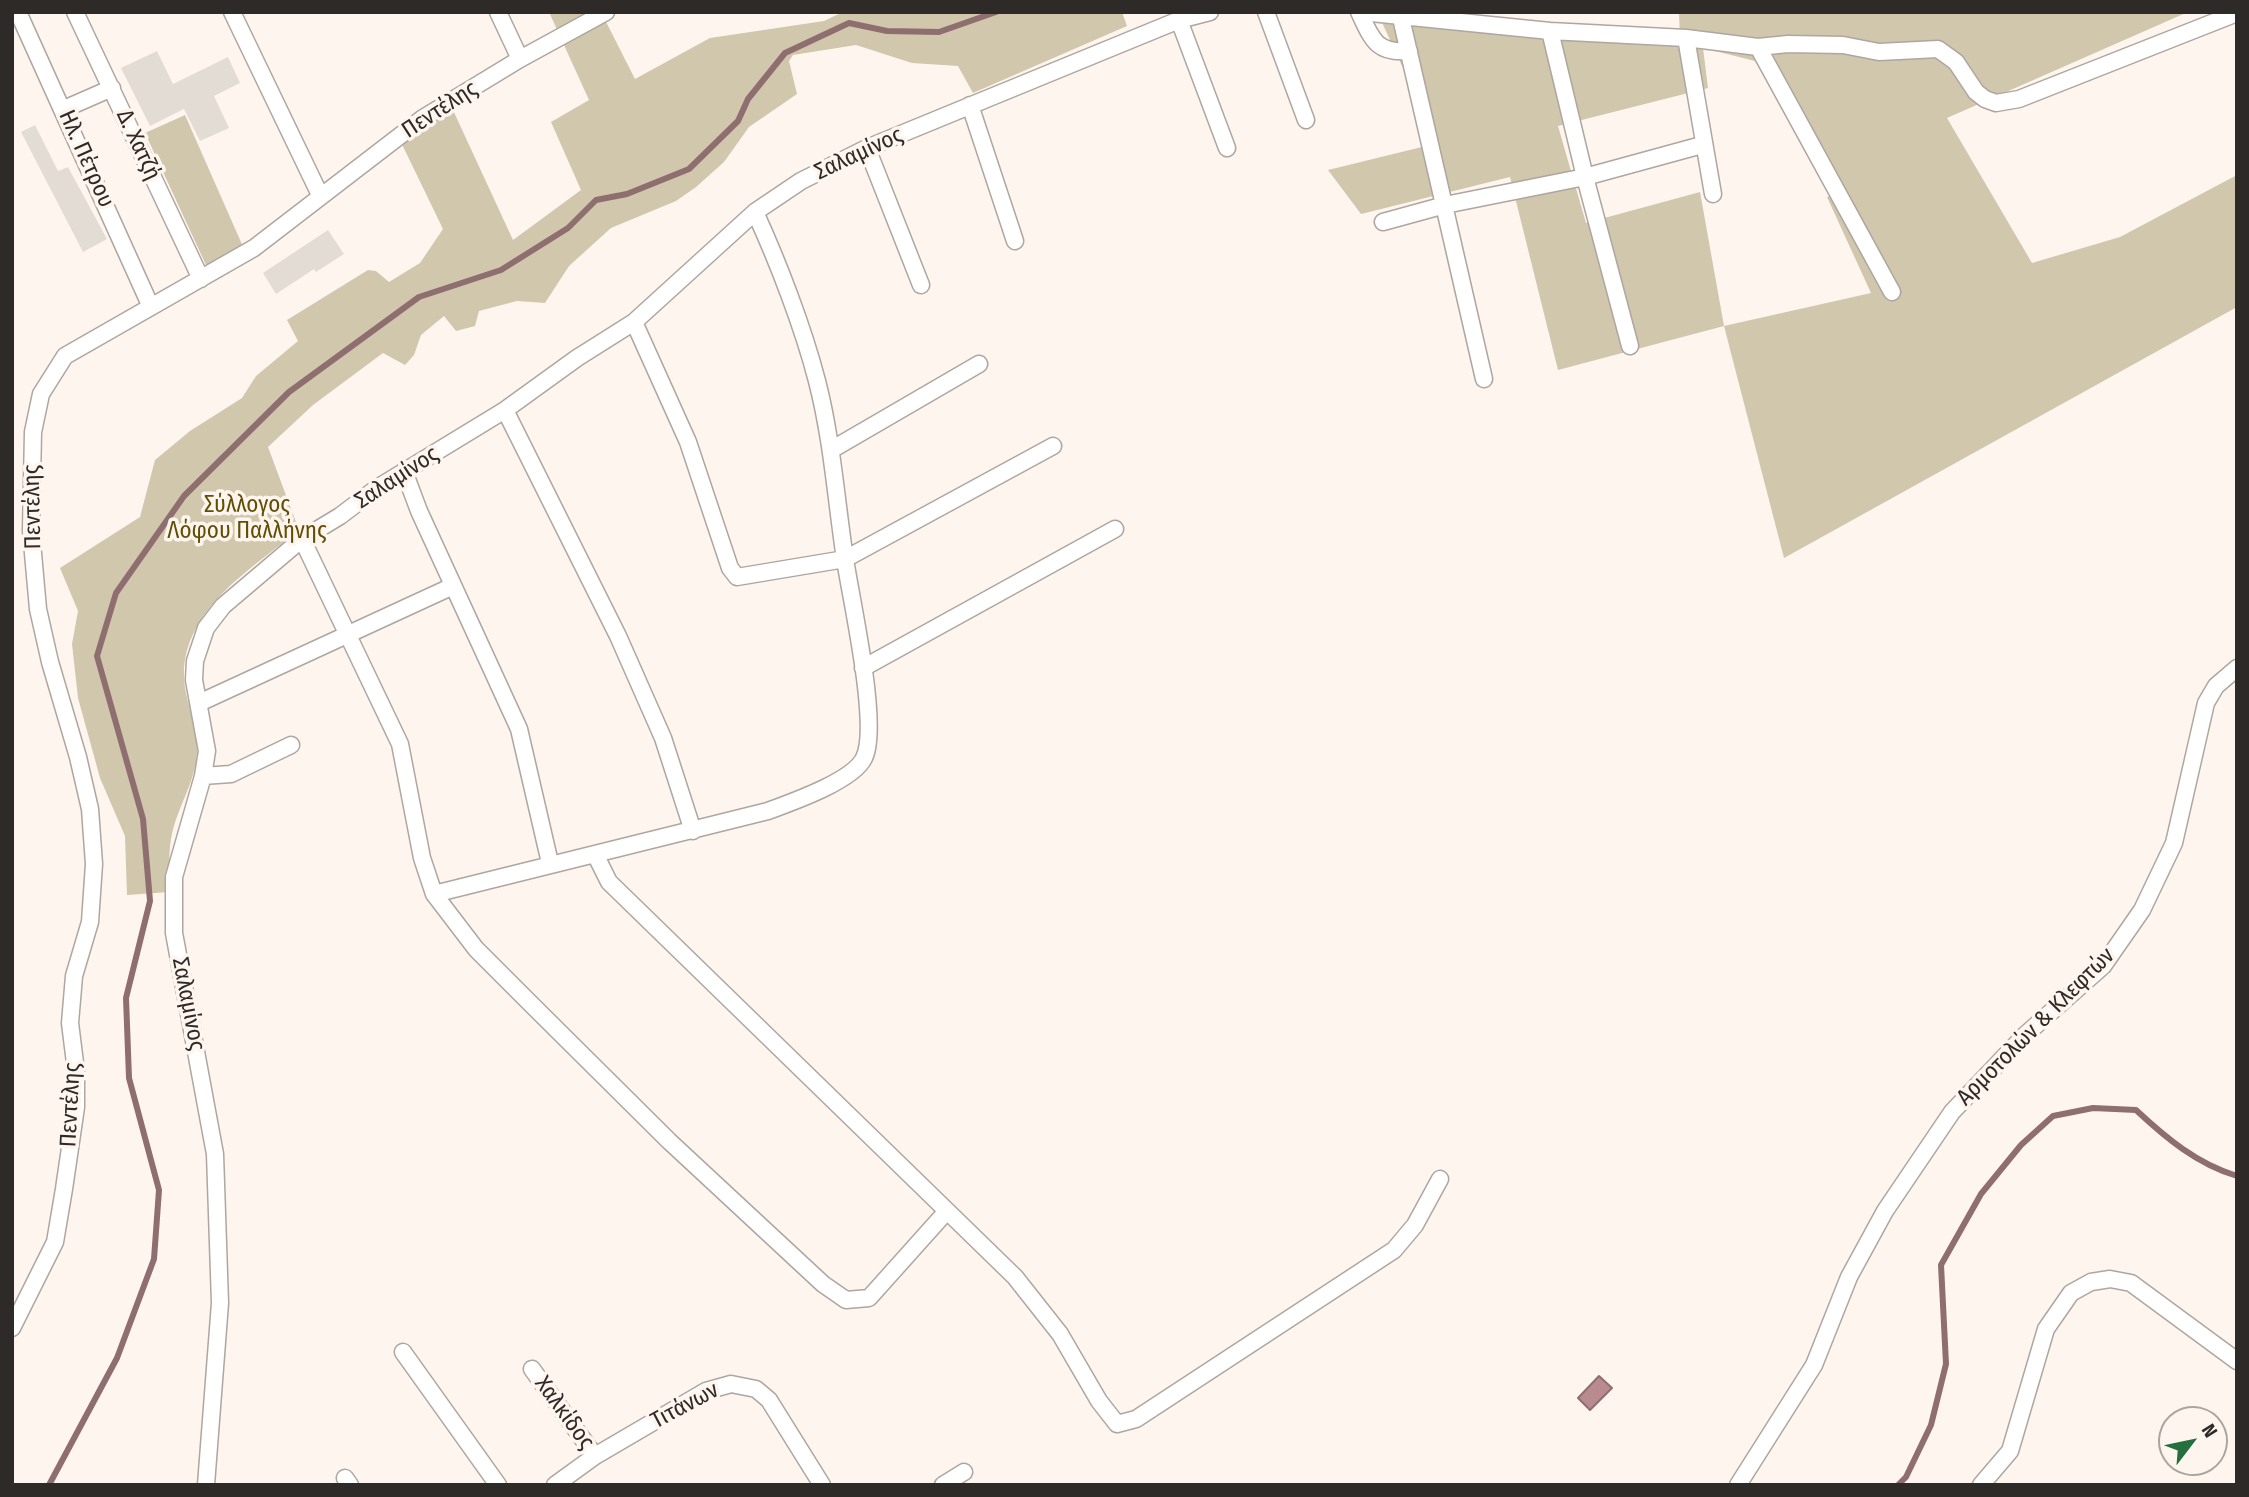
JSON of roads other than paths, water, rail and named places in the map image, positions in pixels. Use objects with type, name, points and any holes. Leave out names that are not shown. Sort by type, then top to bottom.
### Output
[{"type":"street","name":"Ηλ. Πέτρου","points":[[18,12],[151,306]]},
{"type":"street","name":"Δ. Χατζή","points":[[75,12],[201,279]]},
{"type":"street","points":[[232,12],[320,195]]},
{"type":"street","points":[[498,12],[520,59]]},
{"type":"street","name":"Πεντέλης","points":[[12,1328],[50,1254],[57,1229],[76,1107],[76,1071],[70,1023],[74,976],[90,922],[94,863],[87,796],[38,609],[30,531],[33,432],[41,394],[65,356],[254,248],[423,118],[520,59],[606,12]]},
{"type":"street","name":"Σαλαμίνος","points":[[206,1485],[220,1303],[215,1154],[174,933],[173,906],[180,846],[203,776],[206,751],[195,661],[206,628],[223,606],[302,539],[404,471],[505,410],[577,358],[634,322],[755,212],[836,162],[970,104],[1179,20],[1210,12]]},
{"type":"street","points":[[1266,12],[1307,120]]},
{"type":"street","points":[[1360,12],[1550,31],[1686,38],[1758,47],[1788,44],[1843,45],[1879,52],[1938,49],[1956,62],[1976,92],[1996,103],[2019,99],[2237,13]]},
{"type":"street","points":[[1360,12],[1368,32],[1381,48],[1392,52],[1409,51]]},
{"type":"street","points":[[1401,18],[1484,379]]},
{"type":"street","points":[[1179,20],[1227,148]]},
{"type":"street","points":[[1550,31],[1630,346]]},
{"type":"street","points":[[1686,38],[1702,145],[1713,194]]},
{"type":"street","points":[[1758,47],[1892,292]]},
{"type":"street","points":[[64,109],[111,88]]},
{"type":"street","points":[[970,104],[1015,241]]},
{"type":"street","points":[[1383,222],[1445,205],[1585,177],[1702,145]]},
{"type":"street","points":[[867,148],[921,285]]},
{"type":"street","points":[[434,894],[550,863],[693,831],[791,802],[849,774],[863,760],[869,743],[863,668],[831,450],[817,380],[755,212]]},
{"type":"street","points":[[634,322],[688,442],[730,568],[737,578],[845,559],[1053,446]]},
{"type":"street","points":[[831,450],[979,364]]},
{"type":"street","points":[[505,410],[623,649],[663,738],[693,831]]},
{"type":"street","points":[[404,471],[519,729],[550,863]]},
{"type":"street","points":[[863,668],[1115,529]]},
{"type":"street","points":[[302,539],[400,744],[422,858],[434,894],[476,949],[669,1142],[823,1284],[846,1300],[869,1298],[946,1212]]},
{"type":"street","points":[[199,703],[453,586]]},
{"type":"street","name":"Αρμοτολών & Κλεφτών","points":[[1738,1485],[1814,1365],[1850,1277],[1885,1211],[1952,1112],[2025,1034],[2103,966],[2142,910],[2174,843],[2206,703],[2216,687],[2237,668]]},
{"type":"street","points":[[203,776],[231,774],[291,745]]},
{"type":"street","points":[[596,854],[609,882],[1039,1304],[1107,1413],[1118,1424],[1136,1419],[1394,1250],[1415,1225],[1440,1179]]},
{"type":"street","points":[[1982,1485],[2010,1451],[2016,1437],[2024,1398],[2046,1329],[2071,1293],[2091,1282],[2109,1279],[2131,1283],[2237,1361]]},
{"type":"street","points":[[403,1352],[498,1485]]},
{"type":"street","name":"Χαλκίδος","points":[[532,1370],[596,1456]]},
{"type":"street","name":"Τιτάνων","points":[[555,1485],[596,1456],[706,1391],[723,1385],[739,1384],[756,1389],[769,1400],[822,1485]]},
{"type":"street","points":[[943,1485],[964,1472]]},
{"type":"waterway","points":[[49,1485],[117,1358],[154,1259],[159,1190],[129,1078],[126,998],[150,901],[143,819],[97,656],[116,593],[184,496],[289,392],[419,297],[501,270],[568,228],[596,200],[627,194],[689,169],[738,121],[748,99],[785,53],[849,23],[887,31],[939,32],[996,12]]},
{"type":"waterway","points":[[1898,1485],[1906,1477],[1931,1425],[1946,1364],[1941,1265],[1981,1194],[2021,1145],[2053,1116],[2093,1108],[2136,1110],[2195,1157],[2237,1176]]},
{"type":"park label","name":"Σύλλογος Λόφου Παλλήνης","points":[[247,519]]}]
